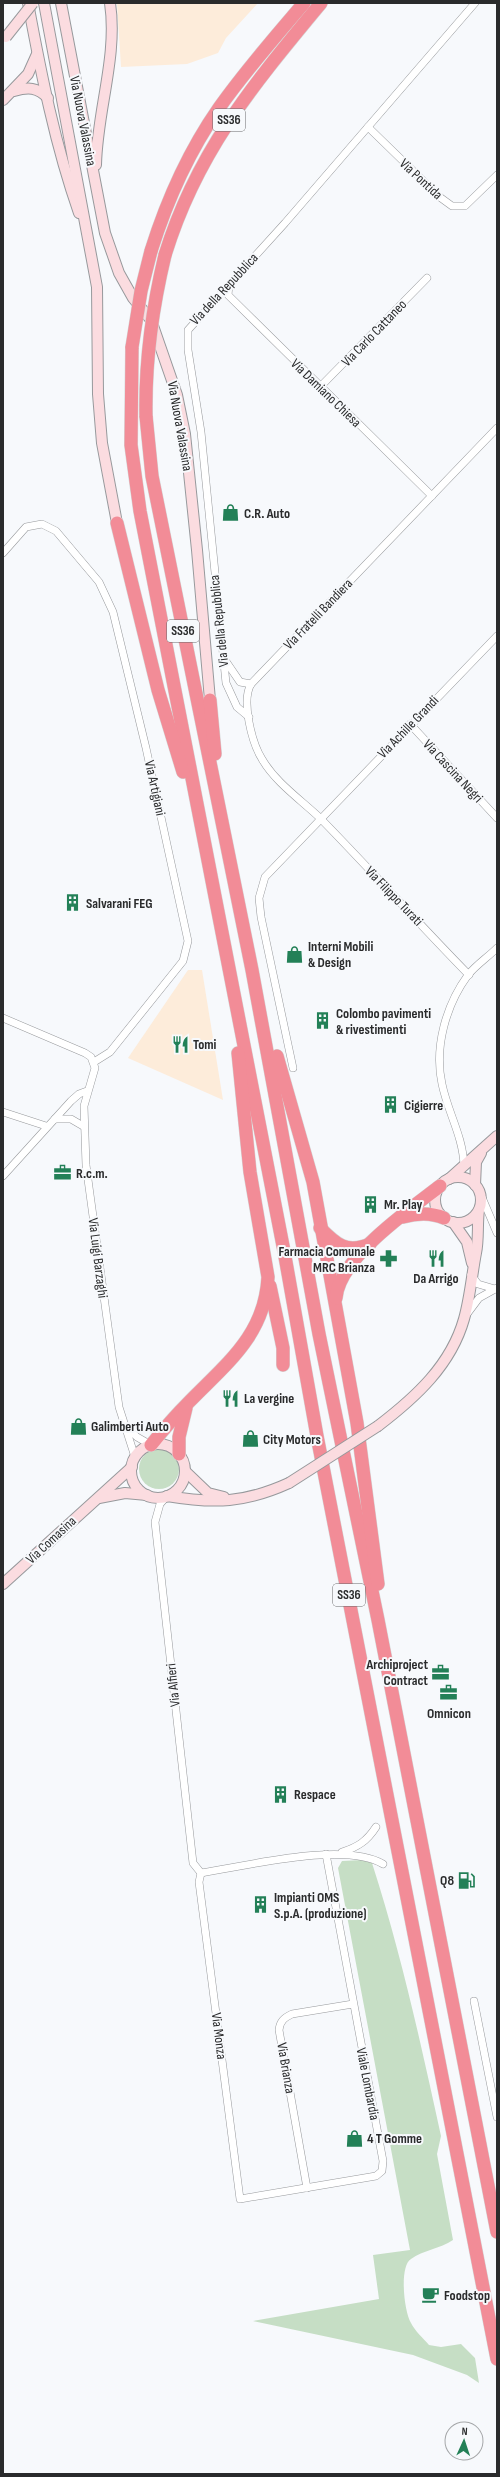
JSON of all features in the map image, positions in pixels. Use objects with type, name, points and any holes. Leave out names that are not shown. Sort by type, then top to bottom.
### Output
[{"type":"highway","name":"SS36","points":[[304,3],[235,87],[202,135],[174,190],[151,251],[141,291],[132,347],[130,419],[133,465],[236,1010],[497,2359]]},
{"type":"highway","name":"SS36","points":[[321,3],[253,86],[224,127],[190,189],[165,255],[148,338],[145,373],[146,416],[152,476],[252,970],[319,1334],[378,1620],[497,2232]]},
{"type":"highway","name":"SS36","points":[[117,522],[158,690],[196,819],[203,832]]},
{"type":"highway","name":"SS36","points":[[210,700],[226,845]]},
{"type":"highway","points":[[252,970],[260,984],[287,1096],[309,1164],[357,1423],[378,1581],[378,1620]]},
{"type":"highway","points":[[236,1010],[236,1032],[250,1172],[268,1277],[283,1348],[283,1365]]},
{"type":"highway","points":[[335,1308],[340,1281],[351,1264],[399,1218],[444,1182]]},
{"type":"highway","points":[[399,1218],[413,1214],[436,1215],[448,1220]]},
{"type":"highway","points":[[320,1228],[335,1243],[343,1247],[363,1247],[372,1243]]},
{"type":"highway","points":[[151,1445],[188,1402],[228,1364],[251,1334],[260,1318],[267,1292],[268,1277]]},
{"type":"highway","points":[[179,1454],[179,1437],[188,1402]]},
{"type":"main road","points":[[28,3],[37,52],[68,182],[88,240]]},
{"type":"main road","points":[[4,38],[33,3]]},
{"type":"main road","name":"Via Nuova Valassina","points":[[44,3],[98,287],[98,394],[102,443],[117,522]]},
{"type":"main road","name":"Via Nuova Valassina","points":[[60,3],[95,182],[111,255],[133,298],[151,320],[177,395],[185,434],[210,700]]},
{"type":"main road","points":[[95,182],[98,124],[112,34],[110,3]]},
{"type":"main road","points":[[3,100],[33,68],[37,52]]},
{"type":"main road","points":[[12,92],[29,87],[42,92],[48,98]]},
{"type":"main road","points":[[472,1270],[467,1242],[448,1220],[439,1213],[435,1199],[444,1182],[497,1136]]},
{"type":"main road","points":[[475,1185],[476,1162],[484,1148]]},
{"type":"main road","points":[[242,1500],[208,1493],[185,1471],[179,1454],[166,1445],[151,1445],[133,1462],[135,1483],[147,1495],[154,1497],[167,1496],[205,1501],[242,1500],[289,1483],[378,1426],[410,1401],[429,1381],[449,1354],[465,1318],[476,1252],[481,1195],[475,1185],[463,1177],[444,1182]]},
{"type":"main road","points":[[448,1220],[468,1221],[479,1210]]},
{"type":"main road","name":"Via Comasina","points":[[3,1584],[90,1503],[99,1498],[133,1462]]},
{"type":"main road","points":[[167,1496],[180,1486],[185,1471]]},
{"type":"main road","name":"Via Comasina","points":[[99,1498],[124,1493],[147,1495]]},
{"type":"street","name":"Via della Repubblica","points":[[249,717],[237,707],[230,696],[226,683],[222,656],[201,432],[187,334],[190,326],[229,285],[368,128],[475,3]]},
{"type":"street","name":"Via Pontida","points":[[368,128],[440,198],[452,206],[465,206],[497,175]]},
{"type":"street","name":"Via Carlo Cattaneo","points":[[320,387],[427,278]]},
{"type":"street","name":"Via Damiano Chiesa","points":[[229,285],[228,295],[432,496]]},
{"type":"street","name":"Via Fratelli Bandiera","points":[[251,684],[497,428]]},
{"type":"street","name":"Via Artigiani","points":[[3,552],[26,527],[42,524],[56,531],[99,582],[113,612],[146,748],[188,941],[183,961],[110,1052],[94,1062]]},
{"type":"street","name":"Via Achille Grandi","points":[[293,1068],[273,980],[259,898],[261,887],[270,869],[497,636]]},
{"type":"street","points":[[222,656],[234,676],[240,682],[251,684],[247,693],[249,717],[258,751],[266,766],[320,818]]},
{"type":"street","name":"Via Cascina Negri","points":[[410,724],[497,818]]},
{"type":"street","name":"Via Filippo Turati","points":[[320,818],[469,974]]},
{"type":"street","points":[[464,1166],[462,1140],[442,1085],[438,1062],[442,1032],[452,1002],[469,974],[497,948]]},
{"type":"street","points":[[3,1018],[85,1053],[94,1062]]},
{"type":"street","name":"Via Luigi Barzaghi","points":[[94,1062],[95,1072],[87,1091],[83,1126],[86,1165],[106,1324],[124,1423],[133,1462]]},
{"type":"street","points":[[3,1176],[46,1126],[55,1119],[78,1094],[87,1091]]},
{"type":"street","points":[[3,1112],[46,1126]]},
{"type":"street","points":[[55,1119],[71,1119],[83,1126]]},
{"type":"street","points":[[481,1195],[497,1233]]},
{"type":"street","points":[[472,1270],[478,1284],[496,1289]]},
{"type":"street","points":[[465,1318],[479,1298],[496,1289]]},
{"type":"street","points":[[124,1423],[137,1437],[151,1445]]},
{"type":"street","name":"Via Alfieri","points":[[167,1496],[160,1504],[155,1522],[192,1863],[201,1873]]},
{"type":"street","points":[[201,1873],[337,1853],[357,1848],[369,1837],[376,1827]]},
{"type":"street","points":[[337,1853],[361,1855],[383,1864]]},
{"type":"street","name":"Viale Lombardia","points":[[240,2199],[376,2176],[382,2171],[383,2161],[326,1854]]},
{"type":"street","name":"Via Monza","points":[[201,1873],[199,1882],[240,2199]]},
{"type":"street","points":[[474,2001],[494,2085],[497,2118]]},
{"type":"street","name":"Via Brianza","points":[[307,2188],[279,2030],[280,2024],[284,2018],[292,2014],[353,2004]]},
{"type":"shaded area","points":[[117,3],[258,3],[226,38],[218,53],[187,64],[121,67]]},
{"type":"shaded area","points":[[188,970],[202,970],[223,1100],[128,1058]]},
{"type":"green space","points":[[159,1449],[167,1451],[173,1455],[177,1461],[179,1469],[177,1477],[173,1483],[167,1487],[159,1489],[151,1487],[145,1483],[141,1477],[139,1469],[141,1461],[145,1455],[151,1451]]},
{"type":"green space","points":[[362,1860],[372,1863],[410,1999],[441,2136],[437,2154],[453,2240],[443,2246],[426,2251],[416,2256],[407,2263],[404,2279],[406,2309],[413,2326],[429,2345],[441,2347],[461,2344],[475,2358],[479,2383],[467,2375],[413,2355],[253,2321],[379,2299],[373,2255],[410,2250],[338,1868],[342,1861]]},
{"type":"place","name":"C.R. Auto","points":[[231,513]]},
{"type":"place","name":"Salvarani FEG","points":[[73,903]]},
{"type":"place","name":"Interni Mobili & Design","points":[[295,954]]},
{"type":"place","name":"Colombo pavimenti & rivestimenti","points":[[323,1021]]},
{"type":"place","name":"Tomi","points":[[180,1044]]},
{"type":"place","name":"Cigierre","points":[[391,1105]]},
{"type":"place","name":"R.c.m.","points":[[63,1173]]},
{"type":"place","name":"Mr. Play","points":[[371,1204]]},
{"type":"place","name":"Da Arrigo","points":[[436,1258]]},
{"type":"place","name":"Farmacia Comunale MRC Brianza","points":[[388,1259]]},
{"type":"place","name":"La vergine","points":[[231,1398]]},
{"type":"place","name":"Galimberti Auto","points":[[78,1426]]},
{"type":"place","name":"City Motors","points":[[250,1439]]},
{"type":"place","name":"Archiproject Contract","points":[[441,1672]]},
{"type":"place","name":"Omnicon","points":[[449,1693]]},
{"type":"place","name":"Respace","points":[[281,1794]]},
{"type":"place","name":"Q8","points":[[467,1880]]},
{"type":"place","name":"Impianti OMS S.p.A. (produzione)","points":[[261,1905]]},
{"type":"place","name":"4 T Gomme","points":[[354,2138]]},
{"type":"place","name":"Foodstop","points":[[431,2295]]}]
